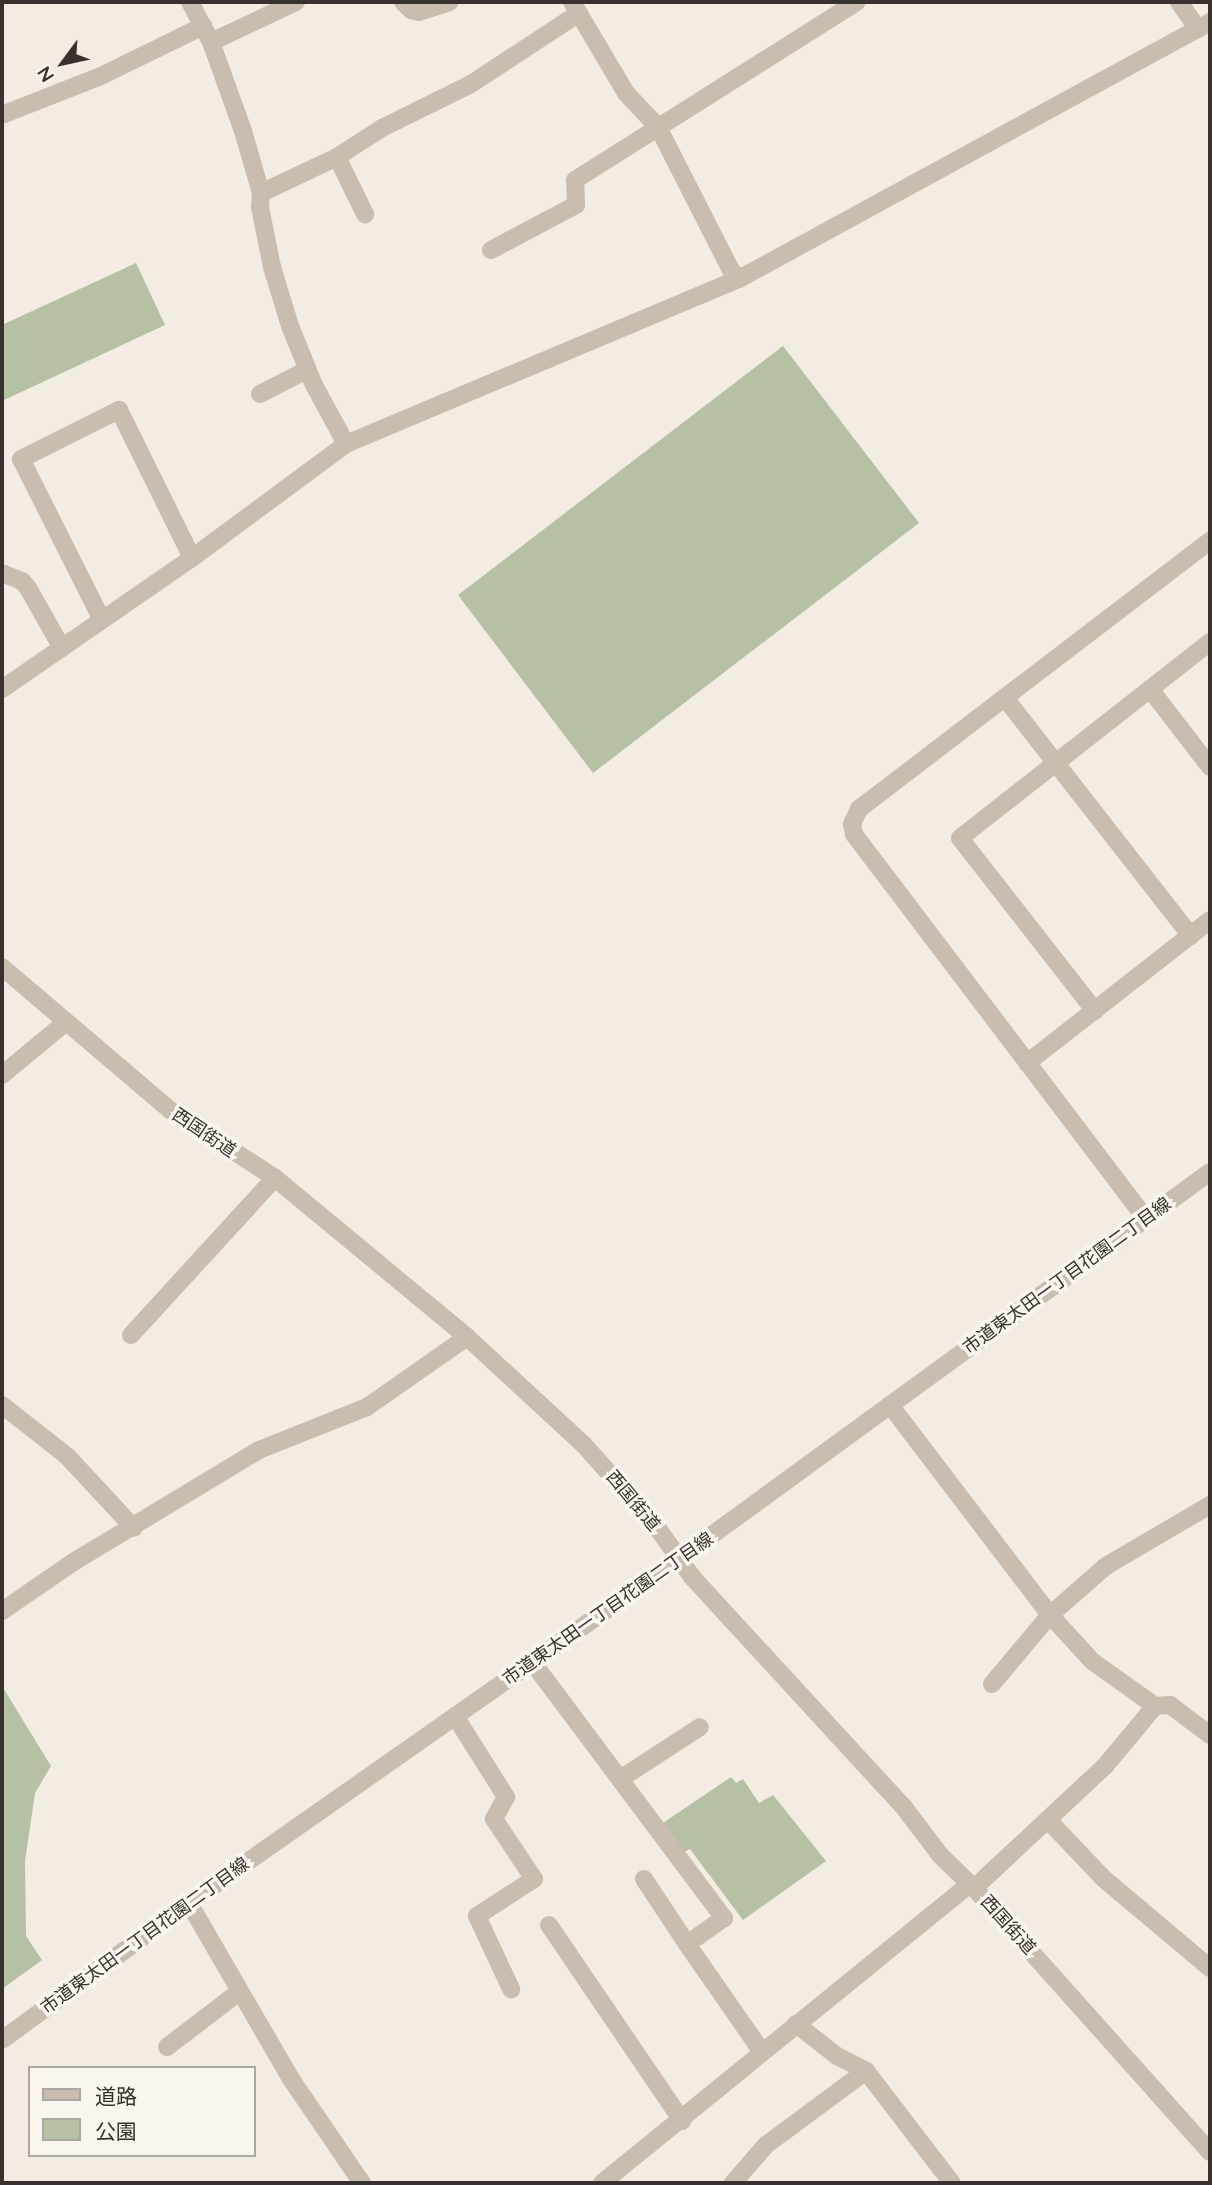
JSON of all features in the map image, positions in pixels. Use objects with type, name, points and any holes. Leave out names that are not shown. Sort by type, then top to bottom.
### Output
[{"type":"street","points":[[190,2],[211,43],[261,193],[260,207],[274,275],[307,370],[346,444]]},
{"type":"street","points":[[211,43],[296,2]]},
{"type":"street","points":[[403,2],[411,10],[419,12],[449,2]]},
{"type":"street","points":[[491,250],[576,205],[575,180],[857,2]]},
{"type":"street","points":[[2,689],[192,558],[346,444],[739,279],[1204,25],[1179,2]]},
{"type":"street","points":[[261,193],[337,157],[382,128],[471,84],[575,7],[626,93],[658,127],[731,270],[739,279]]},
{"type":"street","points":[[2,114],[101,76],[203,26]]},
{"type":"street","points":[[337,157],[365,214]]},
{"type":"street","points":[[260,394],[307,370]]},
{"type":"street","points":[[102,620],[21,459],[119,410],[192,558]]},
{"type":"street","points":[[1146,1219],[854,834],[852,824],[859,809],[1210,541]]},
{"type":"street","points":[[2,573],[22,582],[28,588],[62,648]]},
{"type":"street","points":[[1095,1011],[960,838],[1210,642]]},
{"type":"street","points":[[1150,689],[1210,767]]},
{"type":"street","points":[[1005,698],[1191,936]]},
{"type":"street","points":[[1027,1063],[1210,920]]},
{"type":"street","name":"西国街道","points":[[6,977],[170,1110],[275,1178],[467,1338],[547,1409],[623,1486],[693,1578],[903,1806],[940,1854],[972,1886],[1210,2152]]},
{"type":"street","points":[[2,1075],[66,1023]]},
{"type":"street","name":"市道東太田一丁目花園二丁目線","points":[[2,2040],[189,1903],[679,1559],[1210,1172]]},
{"type":"street","points":[[131,1335],[275,1178]]},
{"type":"street","points":[[2,1611],[75,1561],[276,1441],[367,1407],[467,1338]]},
{"type":"street","points":[[2,1405],[67,1456],[134,1528]]},
{"type":"street","points":[[890,1405],[1050,1615],[1092,1661],[1154,1706],[1170,1705],[1210,1735]]},
{"type":"street","points":[[992,1685],[1050,1615],[1106,1566],[1210,1506]]},
{"type":"street","points":[[533,1663],[724,1918],[687,1944]]},
{"type":"street","points":[[603,2183],[682,2121],[796,2024],[972,1886],[1048,1821],[1105,1766],[1154,1706]]},
{"type":"street","points":[[455,1716],[506,1797],[494,1819],[534,1879],[477,1916],[511,1989]]},
{"type":"street","points":[[620,1779],[700,1727]]},
{"type":"street","points":[[1048,1821],[1103,1878],[1210,1968]]},
{"type":"street","points":[[644,1879],[762,2052]]},
{"type":"street","points":[[189,1903],[291,2079],[362,2183]]},
{"type":"street","points":[[549,1925],[682,2121]]},
{"type":"street","points":[[167,2047],[239,1992]]},
{"type":"street","points":[[796,2024],[837,2056],[866,2071],[952,2183]]},
{"type":"street","points":[[733,2183],[766,2145],[866,2071]]},
{"type":"green space","points":[[136,263],[165,325],[2,401],[2,325]]},
{"type":"green space","points":[[783,346],[919,523],[593,773],[458,595]]},
{"type":"green space","points":[[2,1686],[51,1766],[35,1793],[25,1861],[26,1936],[42,1960],[2,1989]]},
{"type":"green space","points":[[731,1777],[736,1783],[743,1779],[759,1803],[773,1795],[826,1861],[743,1920],[690,1849],[684,1852],[663,1823]]}]
